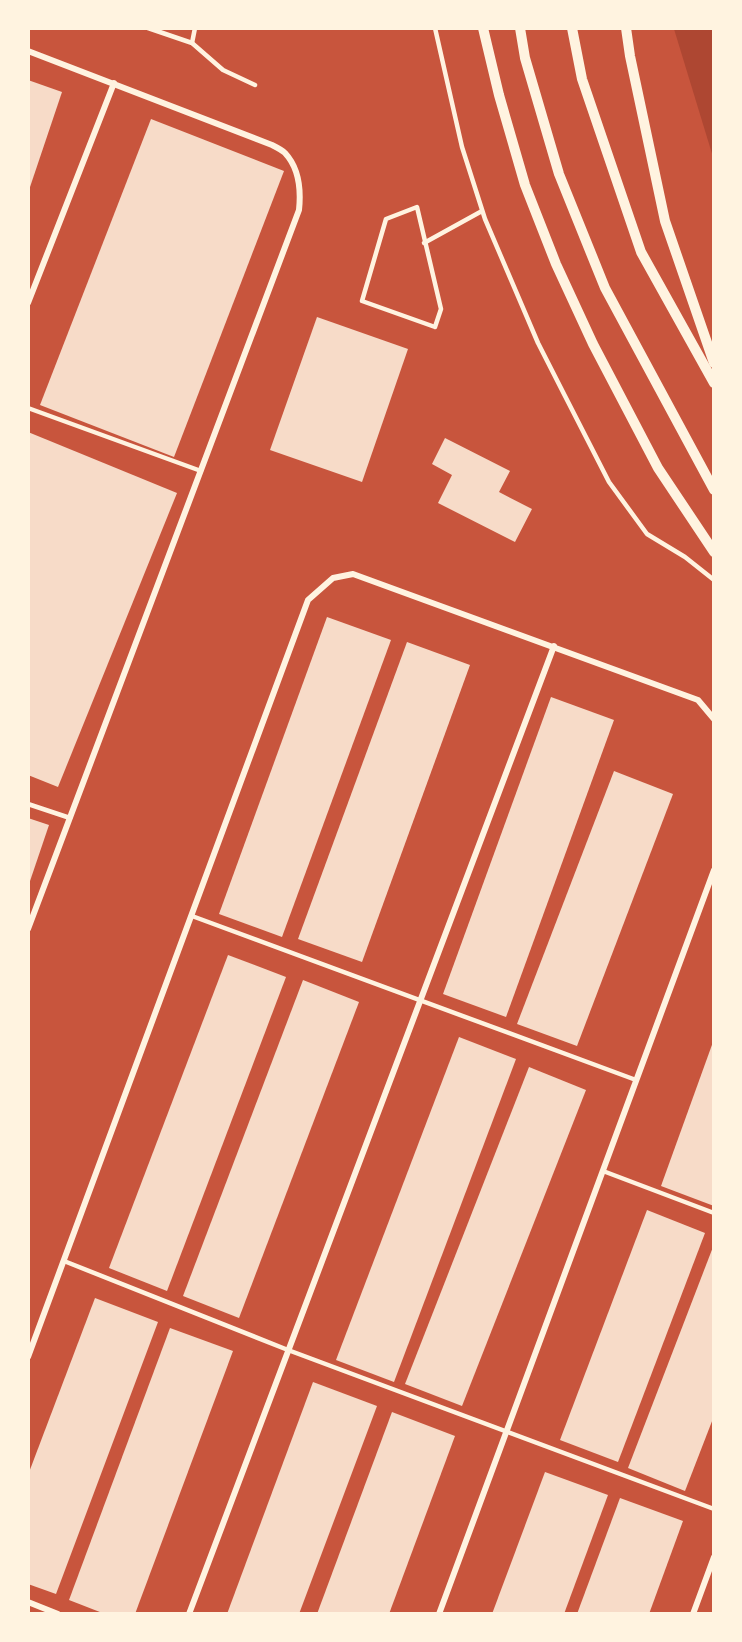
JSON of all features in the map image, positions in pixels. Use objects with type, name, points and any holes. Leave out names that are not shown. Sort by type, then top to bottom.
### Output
[{"type":"street","points":[[483,28],[499,95],[525,185],[556,264],[593,344],[658,468],[714,552]]},
{"type":"street","points":[[520,28],[525,58],[559,174],[605,288],[714,490]]},
{"type":"street","points":[[573,28],[582,79],[641,252],[714,383]]},
{"type":"street","points":[[626,28],[665,222],[714,363]]},
{"type":"street","points":[[28,51],[272,145],[284,152],[294,167],[300,196],[299,210],[28,929]]},
{"type":"street","points":[[28,303],[114,83]]},
{"type":"street","points":[[28,1357],[308,600],[333,578],[353,574],[698,700],[714,719]]},
{"type":"street","points":[[189,1614],[554,646]]},
{"type":"street","points":[[439,1614],[714,870]]},
{"type":"street","points":[[693,1614],[714,1557]]},
{"type":"street","points":[[28,1602],[58,1614]]},
{"type":"lane","points":[[148,28],[192,43],[223,70],[255,86]]},
{"type":"lane","points":[[192,43],[195,28]]},
{"type":"lane","points":[[435,28],[462,147],[482,211],[538,343],[609,482],[647,534],[685,557],[714,579]]},
{"type":"lane","points":[[417,207],[424,243],[441,309],[435,327],[362,301],[386,219],[417,207]]},
{"type":"lane","points":[[424,243],[482,211]]},
{"type":"lane","points":[[28,408],[201,471]]},
{"type":"lane","points":[[28,804],[70,818]]},
{"type":"lane","points":[[192,916],[636,1080]]},
{"type":"lane","points":[[603,1171],[714,1213]]},
{"type":"lane","points":[[64,1261],[288,1350],[714,1509]]},
{"type":"shaded area","points":[[674,29],[713,29],[713,157]]},
{"type":"building","points":[[28,80],[62,92],[29,190],[28,190]]},
{"type":"building","points":[[151,119],[284,171],[174,457],[40,405]]},
{"type":"building","points":[[317,317],[408,349],[362,482],[270,450]]},
{"type":"building","points":[[28,432],[177,493],[58,787],[28,775]]},
{"type":"building","points":[[445,438],[510,471],[499,492],[532,509],[515,542],[438,503],[452,475],[432,464]]},
{"type":"building","points":[[327,617],[391,640],[282,937],[219,914]]},
{"type":"building","points":[[407,642],[470,665],[362,962],[298,939]]},
{"type":"building","points":[[551,697],[614,720],[506,1017],[443,994]]},
{"type":"building","points":[[614,771],[673,794],[577,1046],[517,1024]]},
{"type":"building","points":[[28,818],[49,825],[29,884],[28,884]]},
{"type":"building","points":[[228,955],[286,977],[167,1291],[109,1268]]},
{"type":"building","points":[[303,980],[359,1002],[239,1318],[183,1296]]},
{"type":"building","points":[[459,1037],[516,1059],[394,1382],[336,1360]]},
{"type":"building","points":[[714,1042],[714,1206],[661,1186]]},
{"type":"building","points":[[529,1067],[586,1090],[462,1406],[405,1384]]},
{"type":"building","points":[[647,1210],[705,1233],[618,1462],[560,1440]]},
{"type":"building","points":[[713,1247],[714,1416],[685,1491],[628,1468]]},
{"type":"building","points":[[95,1298],[158,1322],[56,1594],[28,1584],[28,1475]]},
{"type":"building","points":[[170,1328],[233,1351],[135,1614],[105,1614],[69,1600]]},
{"type":"building","points":[[313,1382],[377,1406],[299,1614],[227,1614]]},
{"type":"building","points":[[392,1412],[455,1436],[389,1614],[317,1614]]},
{"type":"building","points":[[545,1472],[608,1495],[564,1614],[492,1614]]},
{"type":"building","points":[[620,1498],[683,1521],[649,1614],[577,1614]]}]
